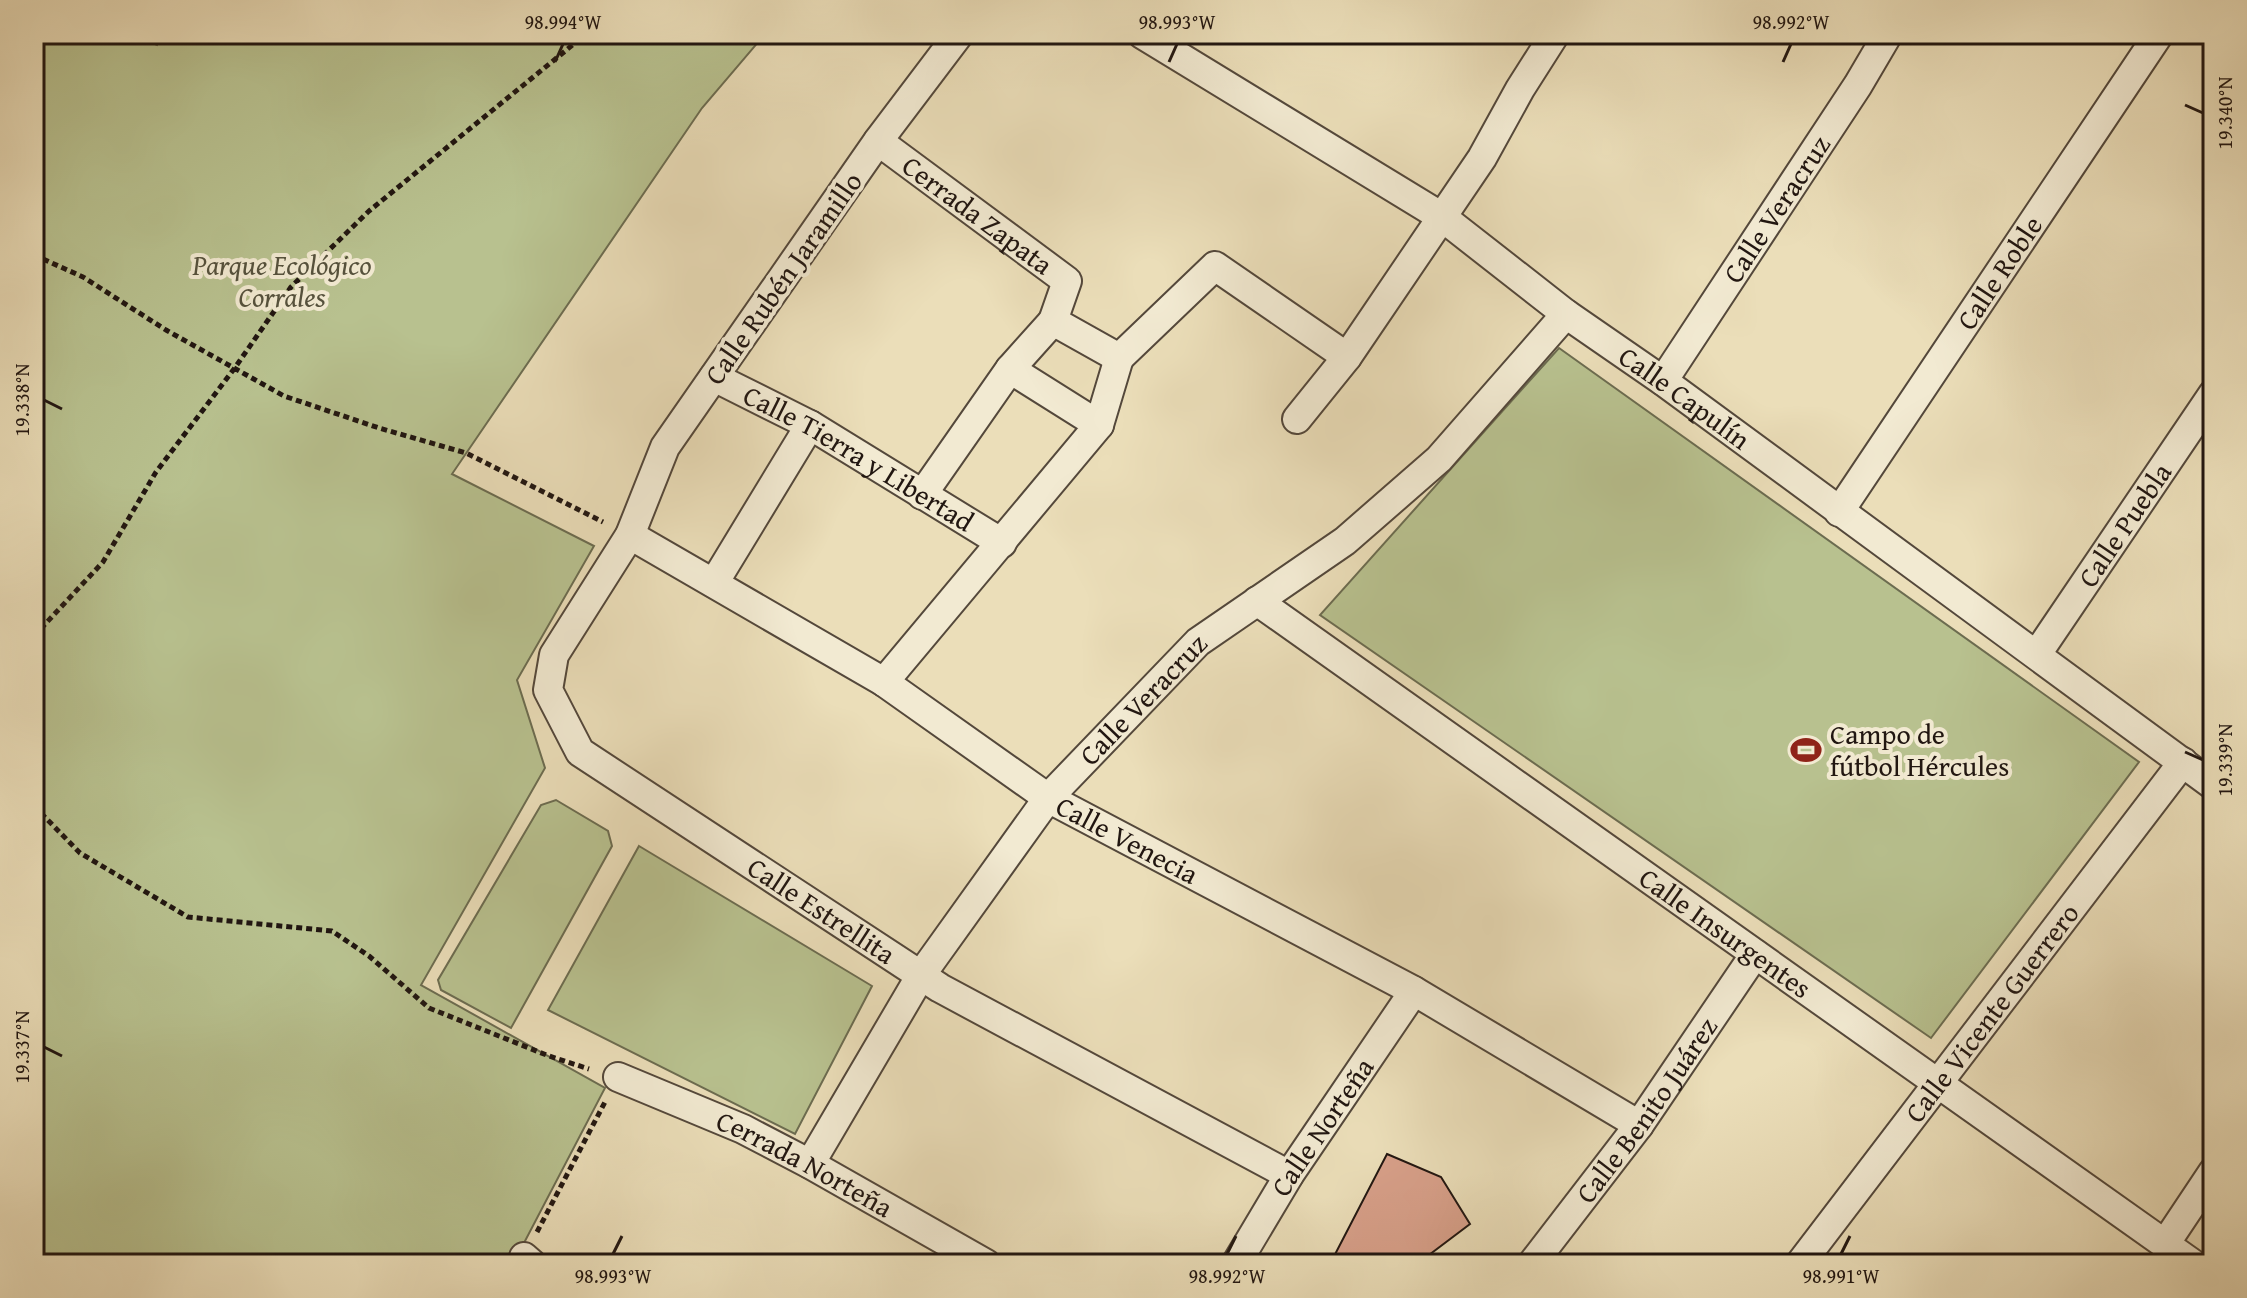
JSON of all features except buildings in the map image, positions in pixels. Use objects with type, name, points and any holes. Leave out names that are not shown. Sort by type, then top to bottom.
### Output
[{"type":"street","name":"Calle Rubén Jaramillo","points":[[630,535],[665,447],[878,141],[959,34]]},
{"type":"street","name":"Calle Capulín","points":[[1142,34],[1442,217],[1566,314],[1663,381],[2213,785]]},
{"type":"street","points":[[1297,419],[1347,357],[1482,158],[1555,34]]},
{"type":"street","name":"Calle Veracruz","points":[[1663,381],[1858,85],[1888,34]]},
{"type":"street","name":"Calle Roble","points":[[1839,512],[2159,34]]},
{"type":"street","name":"Cerrada Zapata","points":[[878,141],[1067,281],[1053,321]]},
{"type":"street","points":[[884,682],[1099,425],[1119,358],[1215,266],[1347,357]]},
{"type":"street","name":"Calle Veracruz","points":[[810,1164],[921,975],[1048,798],[1198,642],[1345,541],[1439,459],[1566,314]]},
{"type":"street","points":[[922,495],[1010,369],[1053,321],[1119,358]]},
{"type":"street","points":[[1010,369],[1099,425]]},
{"type":"street","name":"Calle Tierra y Libertad","points":[[714,377],[810,425],[1002,543]]},
{"type":"street","name":"Calle Puebla","points":[[2037,654],[2213,394]]},
{"type":"street","points":[[714,583],[810,425]]},
{"type":"street","name":"Calle Venecia","points":[[630,535],[884,682],[1048,798],[1414,991],[1639,1125]]},
{"type":"street","name":"Calle Estrellita","points":[[630,535],[554,655],[548,690],[580,752],[940,988],[1289,1175]]},
{"type":"street","name":"Calle Insurgentes","points":[[1257,601],[2193,1264]]},
{"type":"street","name":"Calle Vicente Guerrero","points":[[1800,1264],[2183,762]]},
{"type":"street","name":"Calle Benito Juárez","points":[[1532,1264],[1639,1125],[1755,954]]},
{"type":"street","name":"Calle Norteña","points":[[1236,1264],[1289,1175],[1414,991]]},
{"type":"street","name":"Cerrada Norteña","points":[[618,1077],[743,1129],[986,1264]]},
{"type":"street","points":[[2165,1244],[2213,1172]]},
{"type":"path","points":[[34,636],[103,562],[156,472],[291,287],[369,211],[586,34]]},
{"type":"path","points":[[34,255],[83,277],[284,396],[466,453],[630,535]]},
{"type":"path","points":[[34,806],[80,853],[188,917],[332,931],[369,956],[429,1008],[549,1056],[618,1077],[528,1261]]},
{"type":"green space","name":"Parque Ecológico Corrales","points":[[34,34],[131,34],[157,45],[163,34],[765,34],[702,108],[452,474],[594,546],[517,680],[545,768],[421,985],[605,1088],[513,1264],[34,1264]]},
{"type":"green space","points":[[1559,348],[2139,762],[1931,1038],[1320,615]]},
{"type":"green space","points":[[556,800],[608,831],[612,846],[511,1028],[441,990],[438,980],[541,805]]},
{"type":"green space","points":[[639,846],[872,986],[795,1134],[548,1010]]},
{"type":"place","name":"Campo de fútbol Hércules","points":[[1806,750]]}]
